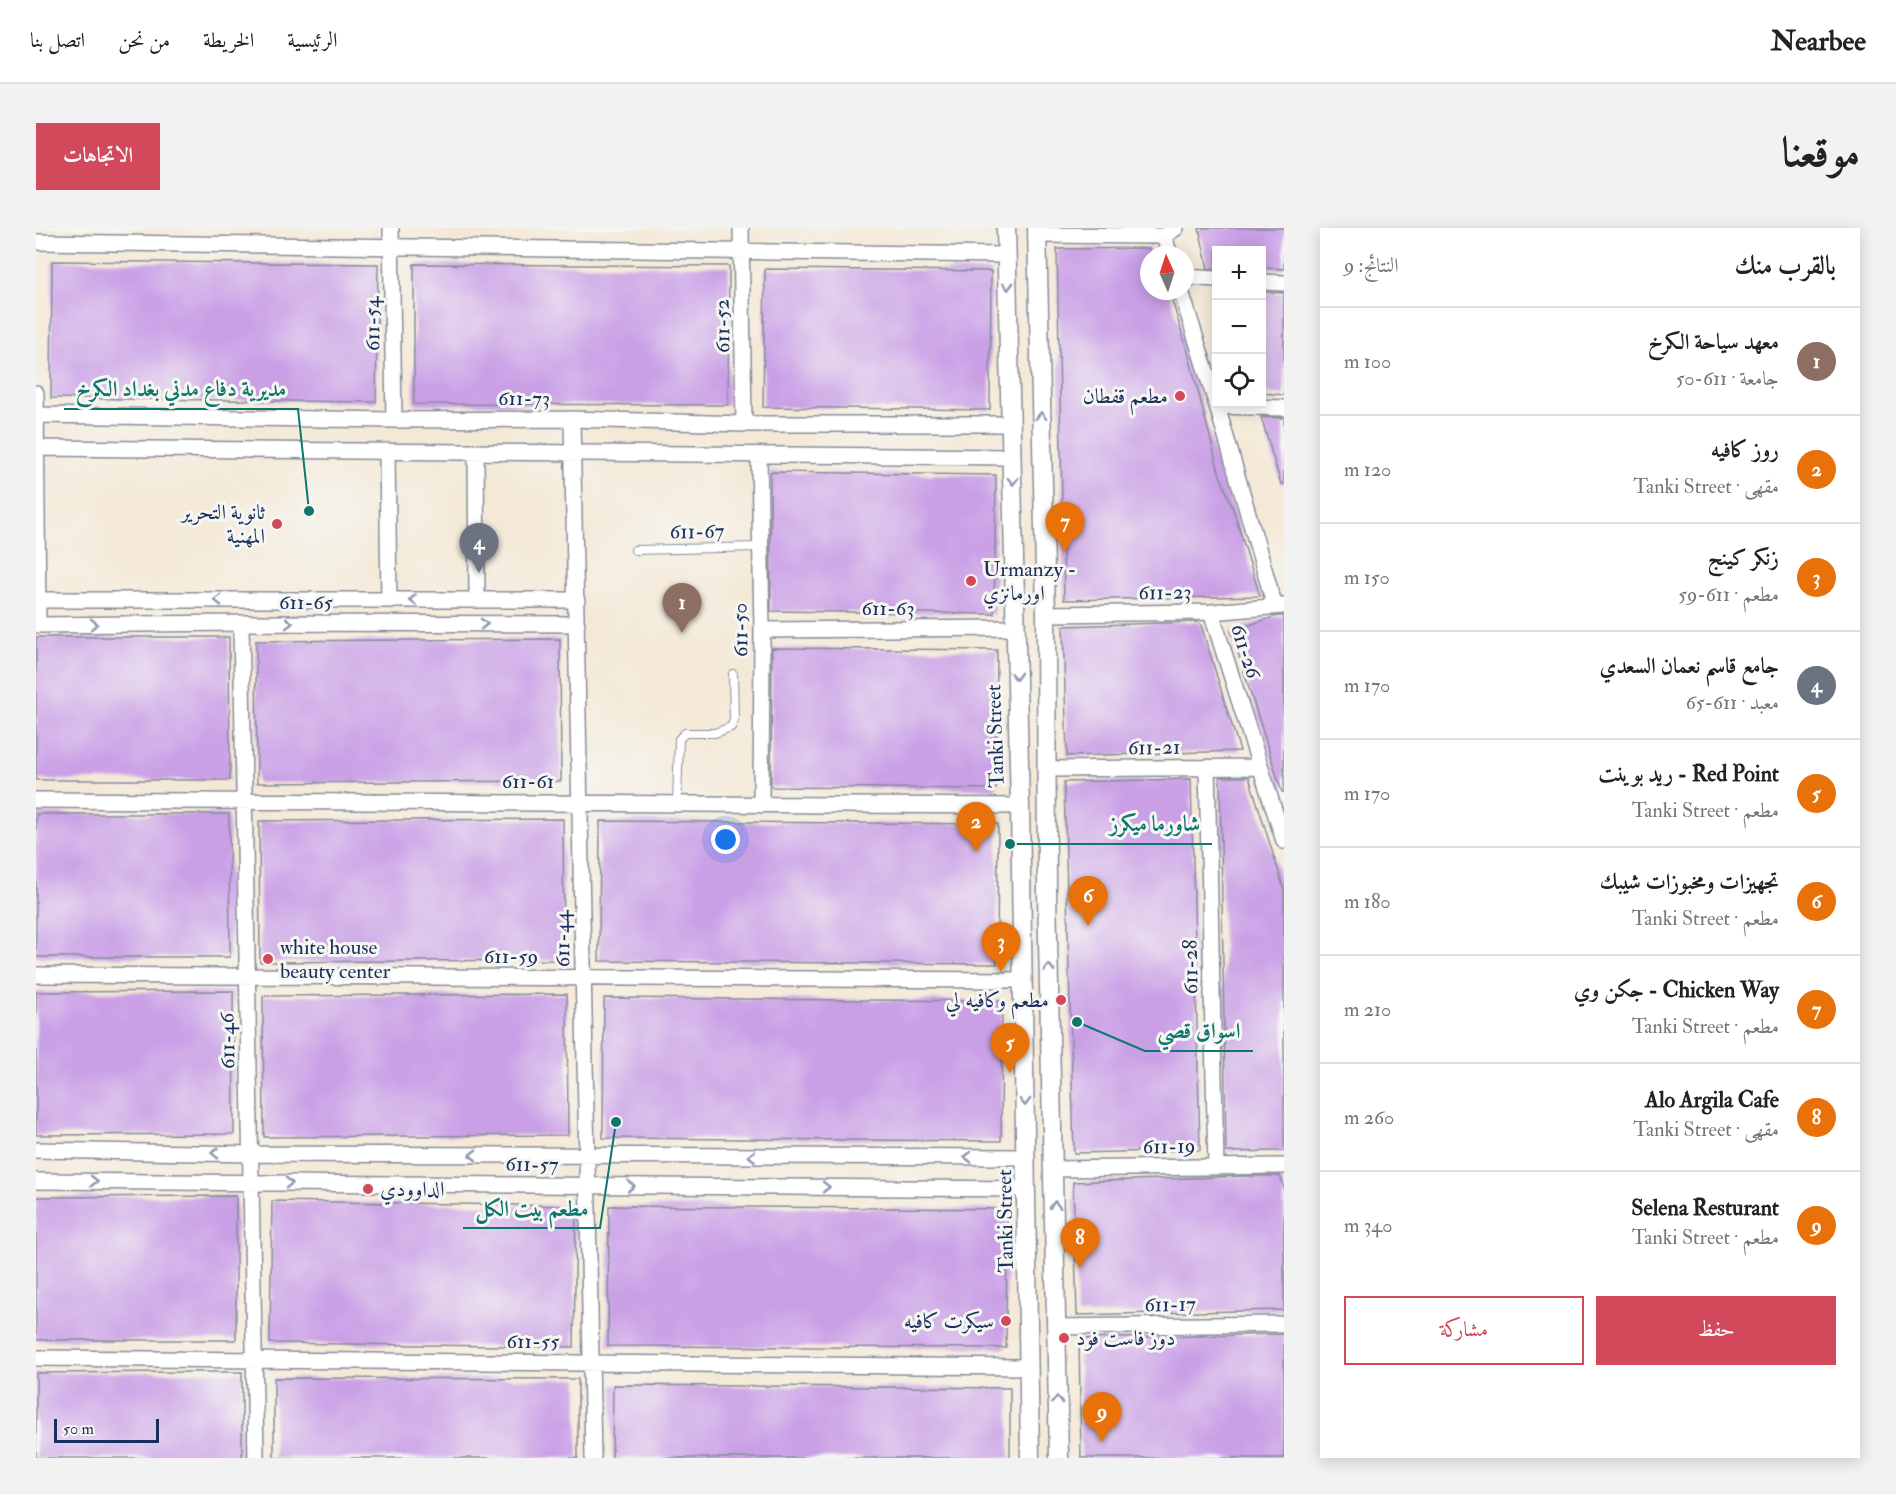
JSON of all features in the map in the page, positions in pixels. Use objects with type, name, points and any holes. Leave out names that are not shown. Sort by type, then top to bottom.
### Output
[{"type":"street","name":"611-54","points":[[391,228],[394,420]]},
{"type":"street","name":"611-52","points":[[741,228],[744,424]]},
{"type":"street","name":"Tanki Street","points":[[1006,228],[1020,806],[1030,1458]]},
{"type":"street","points":[[1059,1458],[1047,892],[1046,614],[1037,232],[1170,232]]},
{"type":"street","points":[[36,242],[1007,255]]},
{"type":"street","points":[[1194,278],[1212,279]]},
{"type":"street","points":[[1266,282],[1284,283]]},
{"type":"street","points":[[1184,300],[1212,390]]},
{"type":"street","points":[[36,393],[37,625]]},
{"type":"street","points":[[1266,407],[1284,408]]},
{"type":"street","points":[[1218,408],[1280,606]]},
{"type":"street","name":"611-73","points":[[36,415],[394,420],[572,419],[744,424],[1011,424]]},
{"type":"street","name":"611-44","points":[[572,419],[593,1458]]},
{"type":"street","points":[[37,448],[1012,457]]},
{"type":"street","points":[[387,451],[389,600]]},
{"type":"street","points":[[476,452],[477,600]]},
{"type":"street","name":"611-50","points":[[759,455],[762,630],[761,805]]},
{"type":"street","name":"611-65","points":[[37,600],[577,600]]},
{"type":"street","name":"611-23","points":[[1046,614],[1211,612],[1280,606]]},
{"type":"street","name":"611-26","points":[[1211,612],[1284,841]]},
{"type":"street","name":"611-46","points":[[241,623],[256,1458]]},
{"type":"street","name":"611-65","points":[[37,625],[577,624]]},
{"type":"street","name":"611-63","points":[[762,630],[1015,628]]},
{"type":"street","name":"611-28","points":[[1207,767],[1216,1166]]},
{"type":"street","name":"611-21","points":[[1048,770],[1261,767]]},
{"type":"street","name":"611-61","points":[[36,800],[1020,806]]},
{"type":"street","points":[[1021,892],[1047,892]]},
{"type":"street","name":"611-59","points":[[36,975],[1022,980]]},
{"type":"street","name":"611-57","points":[[36,1150],[250,1154],[1026,1157]]},
{"type":"street","name":"611-19","points":[[1054,1168],[1284,1166]]},
{"type":"street","name":"611-57","points":[[36,1181],[1027,1189]]},
{"type":"street","points":[[1028,1242],[1055,1241]]},
{"type":"street","name":"611-17","points":[[1056,1327],[1284,1324]]},
{"type":"street","name":"611-55","points":[[36,1358],[1029,1367]]},
{"type":"lane","name":"611-67","points":[[634,550],[760,547]]},
{"type":"lane","points":[[677,804],[679,739],[685,733],[715,733],[731,727],[734,720],[733,674]]},
{"type":"building","points":[[1199,228],[1284,228],[1284,269],[1266,268],[1266,246],[1212,246],[1212,269],[1208,269]]},
{"type":"building","points":[[1140,248],[1140,300],[1172,300],[1188,352],[1219,472],[1260,596],[1064,600],[1057,249]]},
{"type":"building","points":[[52,261],[378,264],[376,402],[51,398]]},
{"type":"building","points":[[414,264],[729,266],[728,405],[414,404]]},
{"type":"building","points":[[765,269],[991,271],[990,410],[763,407]]},
{"type":"building","points":[[1266,292],[1284,293],[1284,395],[1266,393]]},
{"type":"building","points":[[1261,417],[1284,418],[1284,484],[1281,484]]},
{"type":"building","points":[[770,472],[996,475],[994,614],[771,611]]},
{"type":"building","points":[[1277,616],[1284,616],[1284,792],[1282,792],[1231,631]]},
{"type":"building","points":[[1197,622],[1201,625],[1240,751],[1067,756],[1063,626]]},
{"type":"building","points":[[36,637],[229,637],[230,780],[36,780]]},
{"type":"building","points":[[560,639],[561,781],[257,783],[256,641]]},
{"type":"building","points":[[772,648],[997,650],[996,789],[771,787]]},
{"type":"building","points":[[1220,777],[1249,777],[1284,889],[1284,1151],[1226,1152]]},
{"type":"building","points":[[1191,779],[1200,1150],[1074,1153],[1064,782]]},
{"type":"building","points":[[36,814],[229,814],[230,957],[36,957]]},
{"type":"building","points":[[563,819],[564,960],[260,962],[259,821]]},
{"type":"building","points":[[600,821],[998,824],[997,964],[599,961]]},
{"type":"building","points":[[233,991],[234,1134],[36,1135],[36,992]]},
{"type":"building","points":[[567,994],[568,1135],[264,1137],[263,996]]},
{"type":"building","points":[[604,998],[1002,1001],[1001,1141],[603,1138]]},
{"type":"building","points":[[1280,1176],[1284,1187],[1284,1310],[1077,1315],[1073,1182]]},
{"type":"building","points":[[236,1196],[236,1340],[36,1340],[36,1197]]},
{"type":"building","points":[[272,1201],[576,1206],[574,1347],[270,1343]]},
{"type":"building","points":[[609,1206],[1007,1209],[1006,1348],[608,1346]]},
{"type":"building","points":[[1284,1334],[1284,1458],[1081,1458],[1079,1339]]},
{"type":"building","points":[[242,1372],[242,1458],[36,1458],[36,1373]]},
{"type":"building","points":[[274,1378],[578,1379],[578,1458],[274,1458]]},
{"type":"building","points":[[613,1385],[1010,1388],[1010,1458],[612,1458]]},
{"type":"place","name":"مطعم قفطان","points":[[1180,396]]},
{"type":"place","name":"مديرية دفاع مدني بغداد الكرخ","points":[[309,511]]},
{"type":"place","name":"ثانوية التحرير المهنية","points":[[277,524]]},
{"type":"place","name":"Chicken Way - جكن وي","points":[[1065,552]]},
{"type":"place","name":"جامع قاسم نعمان السعدي","points":[[479,573]]},
{"type":"place","name":"Urmanzy - اورمانزي","points":[[971,581]]},
{"type":"place","name":"معهد سياحة الكرخ","points":[[682,633]]},
{"type":"place","name":"شاورما ميكرز","points":[[1010,844]]},
{"type":"place","name":"روز كافيه","points":[[976,852]]},
{"type":"place","name":"تجهيزات ومخبوزات شيبك","points":[[1088,926]]},
{"type":"place","name":"white house beauty center","points":[[268,959]]},
{"type":"place","name":"زنكر كينج","points":[[1001,972]]},
{"type":"place","name":"مطعم وكافيه لي","points":[[1061,1000]]},
{"type":"place","name":"اسواق قصي","points":[[1077,1022]]},
{"type":"place","name":"Red Point - ريد بوينت","points":[[1010,1073]]},
{"type":"place","name":"مطعم بيت الكل","points":[[616,1122]]},
{"type":"place","name":"الداوودي","points":[[368,1189]]},
{"type":"place","name":"Alo Argila Cafe","points":[[1080,1268]]},
{"type":"place","name":"سيكرت كافيه","points":[[1006,1321]]},
{"type":"place","name":"دوز فاست فود","points":[[1064,1338]]},
{"type":"place","name":"Selena Resturant","points":[[1102,1442]]}]
